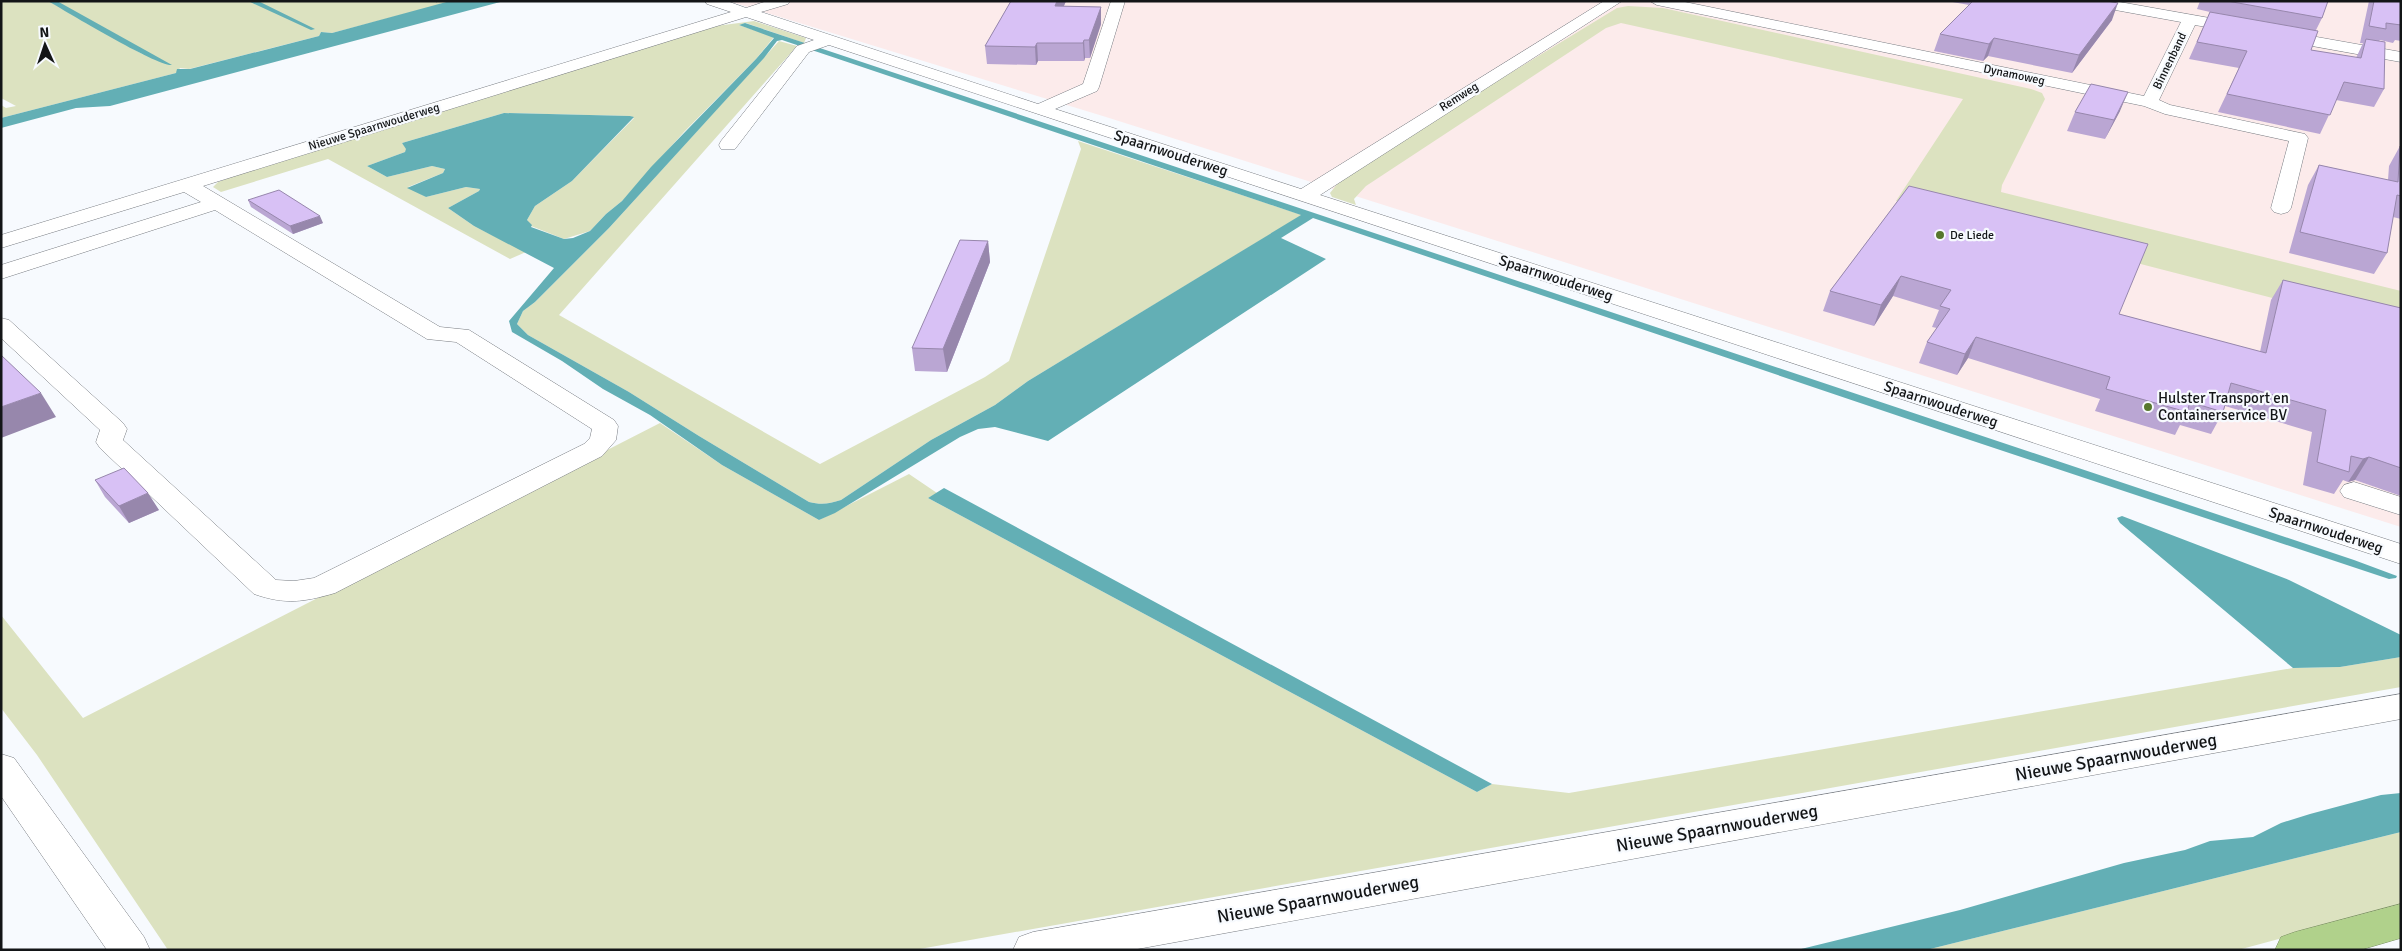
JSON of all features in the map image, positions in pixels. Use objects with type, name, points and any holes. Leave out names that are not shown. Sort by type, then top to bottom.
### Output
[{"type":"highway","points":[[2295,950],[2401,921]]},
{"type":"street","name":"Spaarnwouderweg","points":[[712,1],[747,13],[817,44],[1039,110],[2401,554]]},
{"type":"street","name":"Nieuwe Spaarnwouderweg","points":[[1,242],[783,1]]},
{"type":"street","points":[[1039,110],[1091,87],[1118,1]]},
{"type":"street","name":"Dynamoweg","points":[[1657,1],[2149,102],[2164,109],[2299,138],[2281,208]]},
{"type":"street","points":[[2088,1],[2151,7],[2190,20],[2401,57]]},
{"type":"street","name":"Remweg","points":[[1304,196],[1613,2]]},
{"type":"street","name":"Binnenband","points":[[2149,102],[2190,20]]},
{"type":"street","points":[[728,144],[817,44]]},
{"type":"street","points":[[1,325],[114,429],[109,442],[266,587],[278,592],[295,593],[324,586],[593,450],[602,442],[606,434],[606,426],[461,335],[435,334],[187,185]]},
{"type":"street","points":[[1,272],[217,204]]},
{"type":"street","points":[[2354,491],[2401,506]]},
{"type":"street","name":"Nieuwe Spaarnwouderweg","points":[[1033,950],[2401,706]]},
{"type":"street","points":[[1,768],[130,950]]},
{"type":"path","points":[[436,2],[440,1]]},
{"type":"shaded area","name":"De Liede","points":[[728,1],[2401,1],[2401,527],[1106,117]]},
{"type":"green space","points":[[1,1],[49,1],[144,55],[134,46],[56,1],[450,2],[332,33],[321,32],[319,36],[189,69],[180,68],[176,73],[1,118],[1,105],[6,108],[16,106],[1,98]]},
{"type":"green space","points":[[1628,6],[1663,8],[2042,93],[2045,99],[2002,185],[2001,192],[2401,291],[2401,331],[1896,201],[1963,99],[1621,23],[1606,28],[1366,186],[1354,199],[1356,205],[1332,197],[1330,193],[1338,183],[1396,143],[1617,8]]},
{"type":"green space","points":[[754,21],[806,38],[804,43],[746,23],[739,25],[774,37],[756,59],[684,132],[622,201],[590,231],[564,239],[531,226],[527,220],[535,206],[572,181],[634,118],[630,116],[504,113],[402,143],[407,149],[405,152],[367,166],[387,177],[432,166],[445,169],[443,173],[408,187],[426,197],[466,187],[480,189],[448,208],[474,226],[526,252],[510,259],[328,159],[221,192],[213,187],[218,182],[228,178],[716,26]]},
{"type":"green space","points":[[779,41],[797,46],[559,315],[820,464],[985,377],[1009,361],[1081,149],[1078,141],[1302,215],[1028,381],[995,405],[931,440],[841,500],[825,504],[809,502],[629,392],[528,335],[517,324],[523,311],[535,302],[609,228]]},
{"type":"green space","points":[[660,423],[722,465],[819,520],[909,474],[937,493],[928,498],[1477,792],[1492,784],[1569,793],[2293,668],[2340,667],[2401,657],[2401,687],[914,950],[168,950],[37,755],[1,708],[1,615],[83,718]]},
{"type":"green space","points":[[2401,832],[2401,906],[2238,950],[1926,950]]},
{"type":"water","points":[[48,1],[57,1],[172,65],[132,49]]},
{"type":"water","points":[[248,1],[258,1],[315,29],[311,30]]},
{"type":"water","points":[[450,1],[504,1],[110,106],[76,108],[1,128],[1,118],[176,73],[177,69],[190,69],[319,36],[321,32],[332,33]]},
{"type":"water","points":[[745,23],[2354,560],[2397,576],[2396,578],[2389,579],[1952,434],[1313,218],[1281,238],[1326,259],[1048,441],[995,427],[978,429],[960,437],[835,513],[819,520],[722,465],[650,415],[603,389],[562,361],[512,332],[509,321],[554,268],[474,226],[448,208],[480,189],[466,187],[426,197],[407,188],[443,173],[445,169],[432,166],[387,177],[367,166],[405,152],[406,149],[402,143],[504,113],[634,117],[572,181],[535,206],[527,220],[532,225],[531,227],[564,239],[573,238],[590,231],[622,201],[651,167],[774,38],[739,25]],"holes":[[[782,40],[1301,215],[1028,381],[995,405],[931,440],[841,500],[829,503],[817,504],[809,502],[629,392],[528,335],[517,324],[523,311],[535,302],[609,228],[764,58],[777,41]]]},
{"type":"water","points":[[944,488],[1492,784],[1477,792],[928,498]]},
{"type":"water","points":[[2122,516],[2289,580],[2401,635],[2401,657],[2340,667],[2293,668],[2120,523],[2117,518]]},
{"type":"water","points":[[2401,793],[2401,832],[1926,950],[1797,950],[1960,910],[2124,863],[2185,850],[2210,841],[2253,837],[2281,823],[2310,814],[2381,795]]},
{"type":"building","points":[[1011,1],[1057,1],[1055,6],[1101,7],[1089,40],[1084,40],[1083,43],[1037,43],[1035,47],[985,46]]},
{"type":"building","points":[[1973,1],[2107,1],[2118,3],[2079,55],[1994,38],[1989,44],[1940,34]]},
{"type":"building","points":[[2227,1],[2328,1],[2322,18]]},
{"type":"building","points":[[2374,1],[2401,1],[2401,25],[2386,23],[2386,29],[2369,26]]},
{"type":"building","points":[[2210,12],[2318,31],[2311,50],[2361,58],[2366,39],[2385,42],[2384,89],[2344,82],[2330,115],[2227,94],[2247,51],[2197,42]]},
{"type":"building","points":[[2091,84],[2128,92],[2114,120],[2075,112]]},
{"type":"building","points":[[2400,146],[2401,196],[2397,195],[2387,253],[2300,232],[2319,165],[2398,182]]},
{"type":"building","points":[[1909,186],[2148,244],[2119,314],[2266,353],[2283,280],[2401,308],[2401,468],[2369,457],[2363,459],[2351,456],[2349,472],[2317,462],[2326,410],[2231,383],[2223,412],[2190,402],[2187,412],[2106,389],[2110,377],[1976,337],[1965,354],[1927,342],[1950,309],[1940,306],[1951,290],[1901,276],[1881,305],[1830,291]]},
{"type":"building","points":[[279,190],[320,216],[290,226],[248,200]]},
{"type":"building","points":[[960,240],[988,241],[943,349],[912,348]]},
{"type":"building","points":[[1,355],[41,393],[1,407]]},
{"type":"building","points":[[124,468],[148,493],[119,506],[95,480]]},
{"type":"place","name":"De Liede","points":[[1940,235]]},
{"type":"place","name":"Hulster Transport en Containerservice BV","points":[[2148,407]]}]
